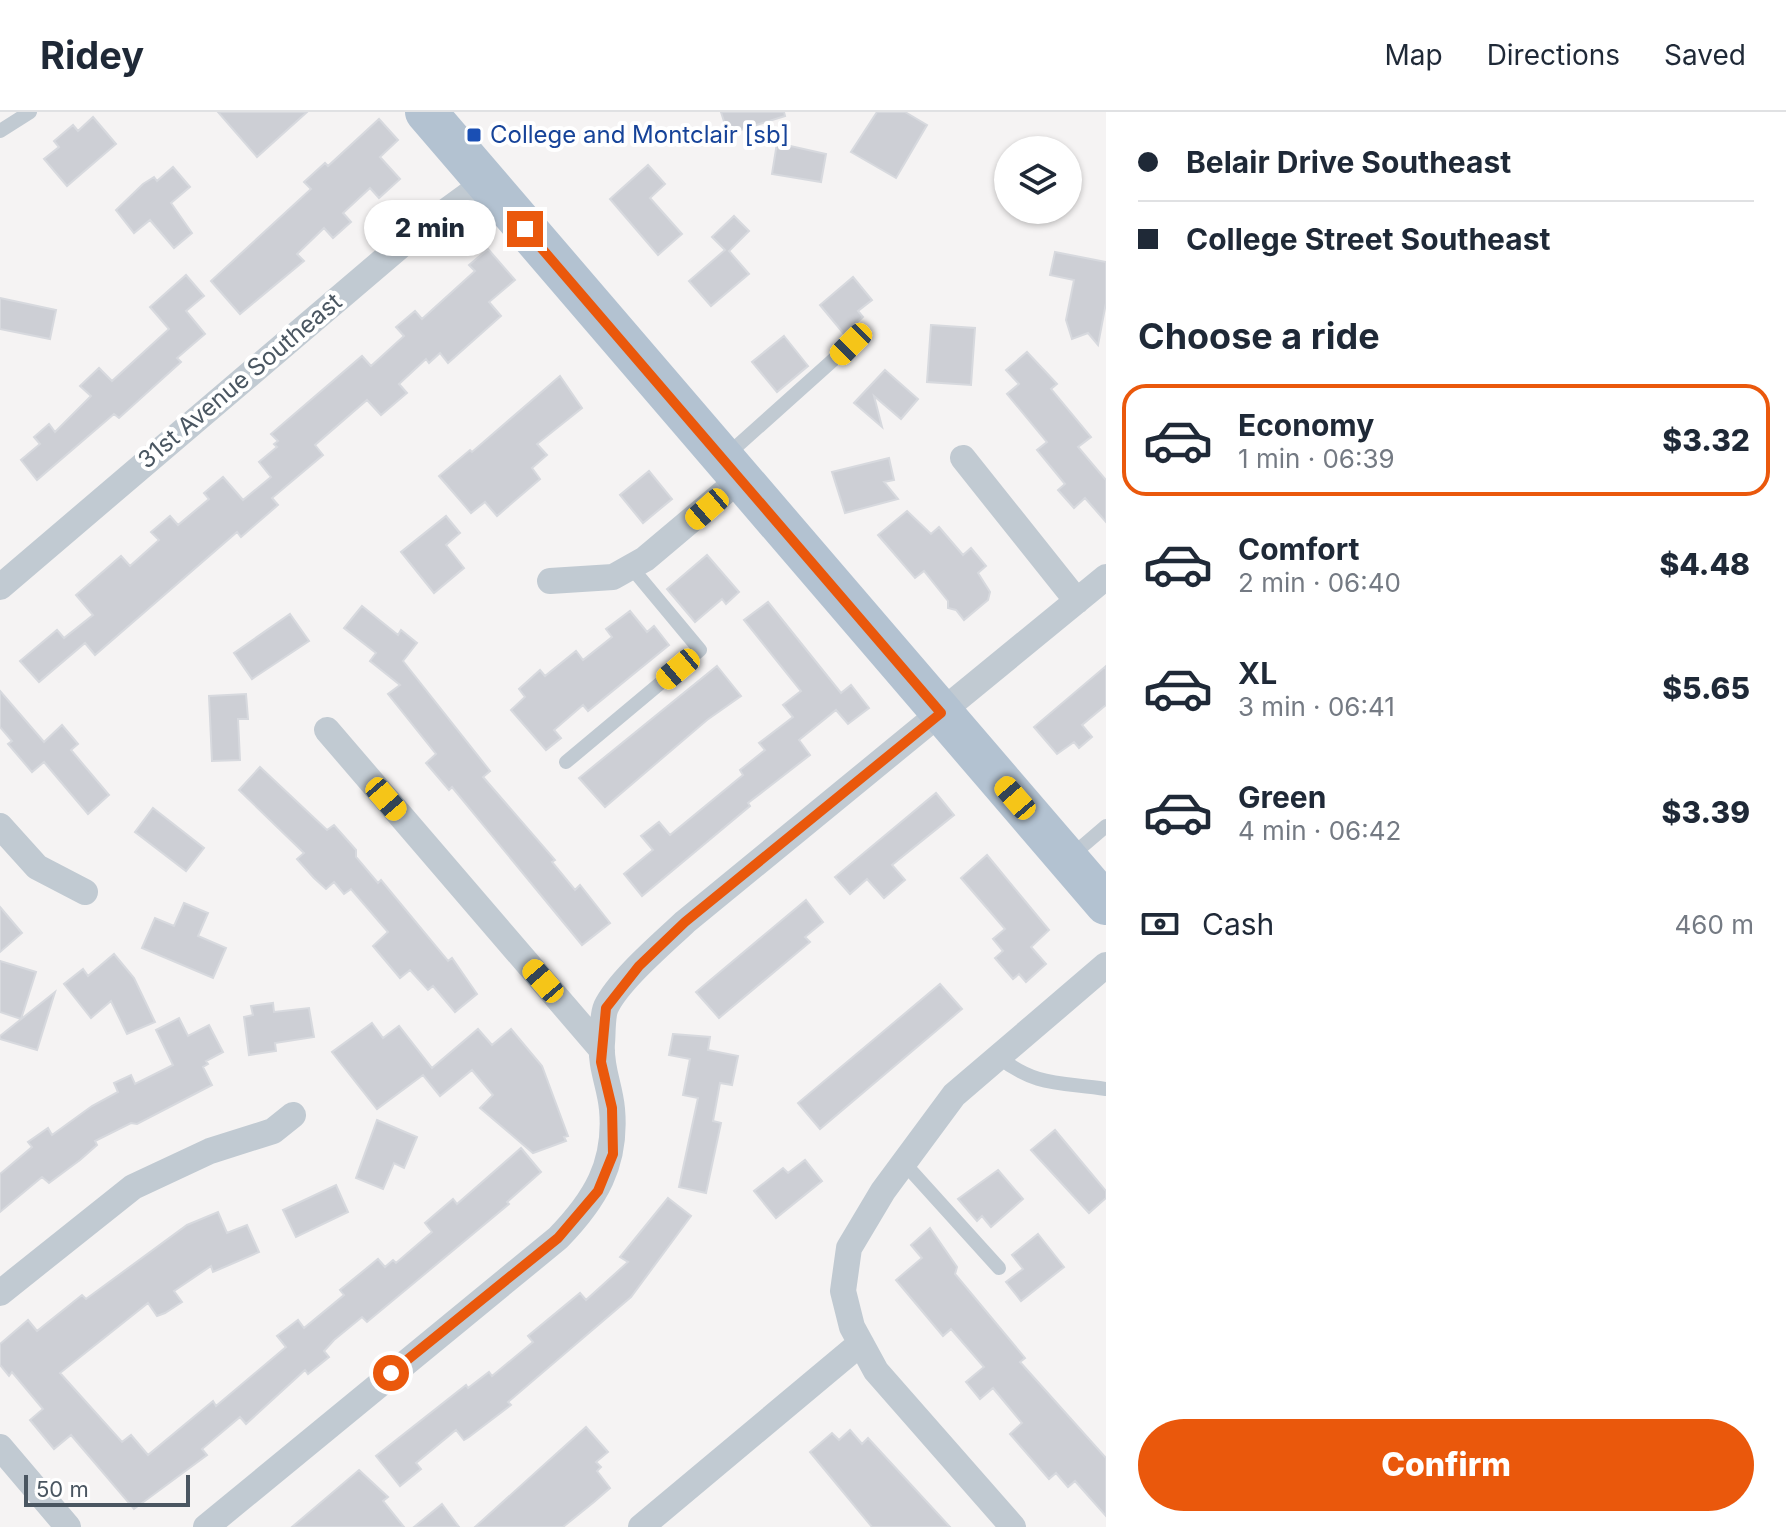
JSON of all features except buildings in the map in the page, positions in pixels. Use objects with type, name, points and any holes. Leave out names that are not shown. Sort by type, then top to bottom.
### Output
[{"type":"main road","points":[[426,112],[1106,904]]},
{"type":"street","name":"31st Avenue Southeast","points":[[0,587],[412,236],[486,182]]},
{"type":"street","points":[[963,458],[1077,601]]},
{"type":"street","points":[[550,581],[613,577],[631,567],[732,469]]},
{"type":"street","points":[[206,1527],[558,1238],[581,1215],[598,1191],[613,1154],[612,1108],[601,1062],[606,1008],[639,966],[685,922],[1106,577]]},
{"type":"street","points":[[327,730],[602,1050]]},
{"type":"street","points":[[0,826],[37,867],[85,892]]},
{"type":"street","points":[[1013,1527],[876,1371],[852,1327],[843,1291],[849,1248],[904,1163],[954,1095],[1106,965]]},
{"type":"street","points":[[0,1293],[133,1187],[210,1151],[273,1131],[293,1115]]},
{"type":"street","points":[[641,1527],[861,1343]]},
{"type":"street","points":[[0,1447],[68,1527]]},
{"type":"lane","points":[[0,131],[30,112]]},
{"type":"lane","points":[[732,469],[851,344]]},
{"type":"lane","points":[[566,762],[700,650],[631,567]]},
{"type":"lane","points":[[1068,859],[1106,826]]},
{"type":"lane","points":[[999,1057],[1017,1073],[1038,1082],[1106,1089]]},
{"type":"lane","points":[[904,1163],[999,1268]]},
{"type":"place","name":"College and Montclair [sb]","points":[[474,135]]},
{"type":"route","points":[[391,1373],[558,1238],[581,1215],[598,1191],[613,1154],[612,1108],[601,1062],[606,1008],[639,966],[685,922],[941,713],[525,229]]}]
